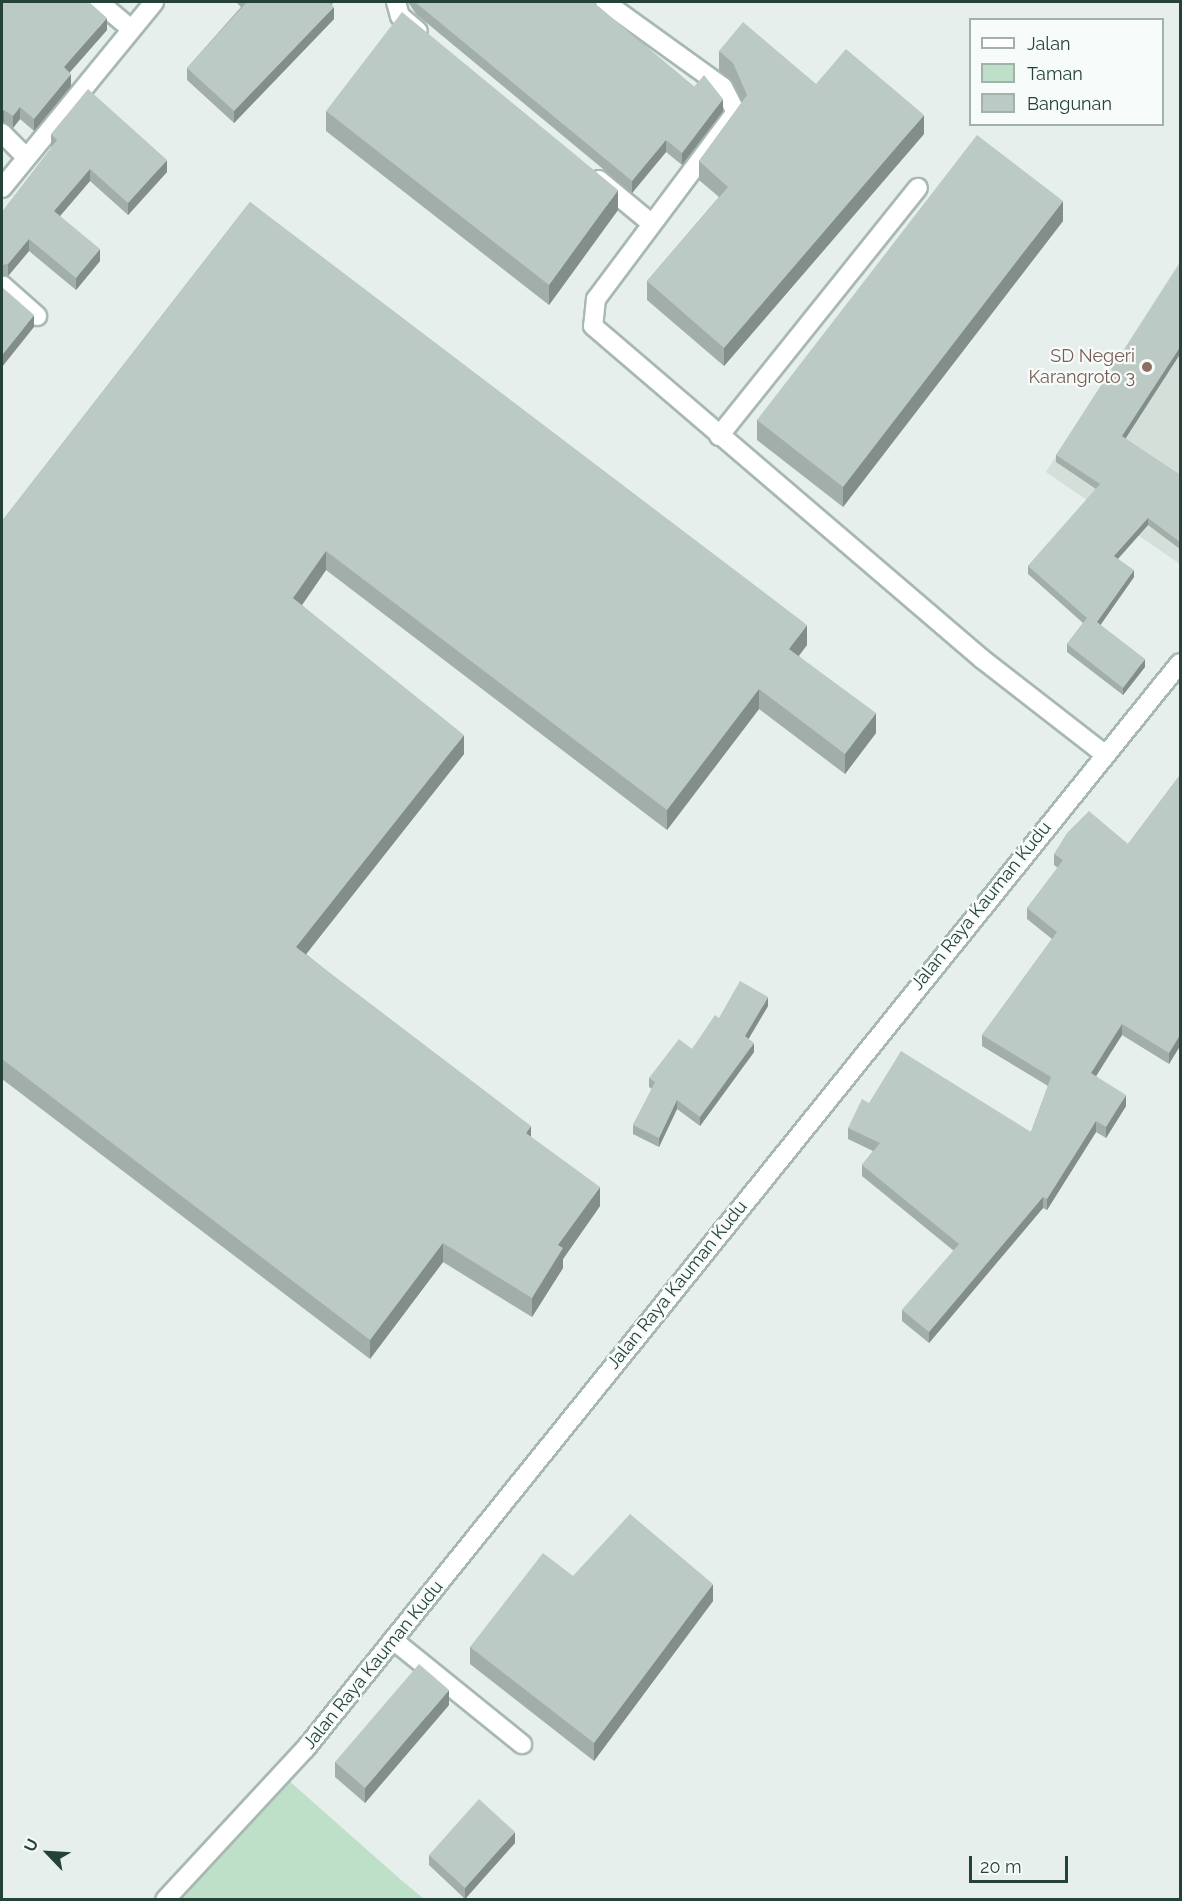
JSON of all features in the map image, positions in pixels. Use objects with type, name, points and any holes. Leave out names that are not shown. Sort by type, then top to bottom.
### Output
[{"type":"street","points":[[99,2],[131,29]]},
{"type":"street","points":[[2,188],[154,2]]},
{"type":"street","points":[[396,2],[400,16],[436,46]]},
{"type":"street","points":[[605,2],[723,87],[736,106],[736,120],[651,223],[596,299],[594,326],[719,436],[982,659],[1103,753]]},
{"type":"street","points":[[2,133],[26,157]]},
{"type":"street","points":[[579,164],[651,223]]},
{"type":"street","points":[[719,436],[918,188]]},
{"type":"street","points":[[2,285],[37,316]]},
{"type":"street","name":"Jalan Raya Kauman Kudu","points":[[165,1899],[306,1748],[1103,753],[1180,663]]},
{"type":"street","points":[[393,1640],[522,1744]]},
{"type":"shaded area","name":"SD Negeri Karangroto 3","points":[[1180,261],[1180,564],[1046,472]]},
{"type":"green space","points":[[287,1779],[400,1879],[424,1899],[180,1900]]},
{"type":"building","points":[[2,2],[89,2],[107,18],[64,67],[71,74],[34,119],[20,107],[13,116],[2,111]]},
{"type":"building","points":[[247,2],[328,2],[334,7],[234,111],[187,68]]},
{"type":"building","points":[[415,2],[593,2],[694,87],[704,75],[723,99],[682,153],[666,140],[632,181]]},
{"type":"building","points":[[402,12],[618,190],[549,285],[326,111]]},
{"type":"building","points":[[743,22],[816,84],[846,49],[924,115],[724,348],[647,281],[728,187],[699,161],[747,95],[733,63],[719,51]]},
{"type":"building","points":[[88,89],[167,160],[128,203],[90,169],[54,211],[100,249],[76,278],[29,239],[8,264],[2,265],[2,212],[57,140],[51,134]]},
{"type":"building","points":[[977,135],[1063,201],[843,487],[757,420]]},
{"type":"building","points":[[250,202],[807,625],[789,649],[876,713],[845,754],[759,689],[667,810],[326,551],[293,598],[464,735],[296,947],[531,1126],[526,1133],[600,1187],[558,1245],[563,1248],[532,1298],[443,1243],[370,1340],[2,1059],[2,521]]},
{"type":"building","name":"SD Negeri Karangroto 3","points":[[1180,263],[1180,347],[1122,436],[1180,475],[1180,542],[1148,518],[1114,556],[1134,570],[1097,622],[1145,659],[1123,688],[1067,644],[1087,618],[1028,566],[1100,484],[1056,455]]},
{"type":"building","points":[[2,287],[34,315],[2,355]]},
{"type":"building","points":[[1180,775],[1180,1035],[1169,1053],[1122,1024],[1091,1073],[1126,1095],[1106,1127],[1096,1121],[1047,1199],[1043,1197],[929,1332],[902,1310],[959,1244],[862,1165],[880,1143],[848,1128],[862,1099],[869,1103],[901,1051],[1031,1132],[1051,1077],[982,1035],[1057,932],[1027,908],[1063,860],[1054,854],[1067,833],[1089,811],[1128,844]]},
{"type":"building","points":[[740,981],[768,997],[745,1036],[754,1043],[700,1117],[677,1100],[659,1138],[633,1125],[655,1082],[649,1078],[679,1039],[692,1049],[715,1015],[719,1018]]},
{"type":"building","points":[[630,1514],[713,1584],[594,1743],[470,1647],[543,1553],[573,1576]]},
{"type":"building","points":[[419,1664],[449,1690],[365,1788],[335,1762]]},
{"type":"building","points":[[479,1799],[515,1832],[465,1888],[429,1855]]},
{"type":"place","name":"SD Negeri Karangroto 3","points":[[1147,367]]}]
